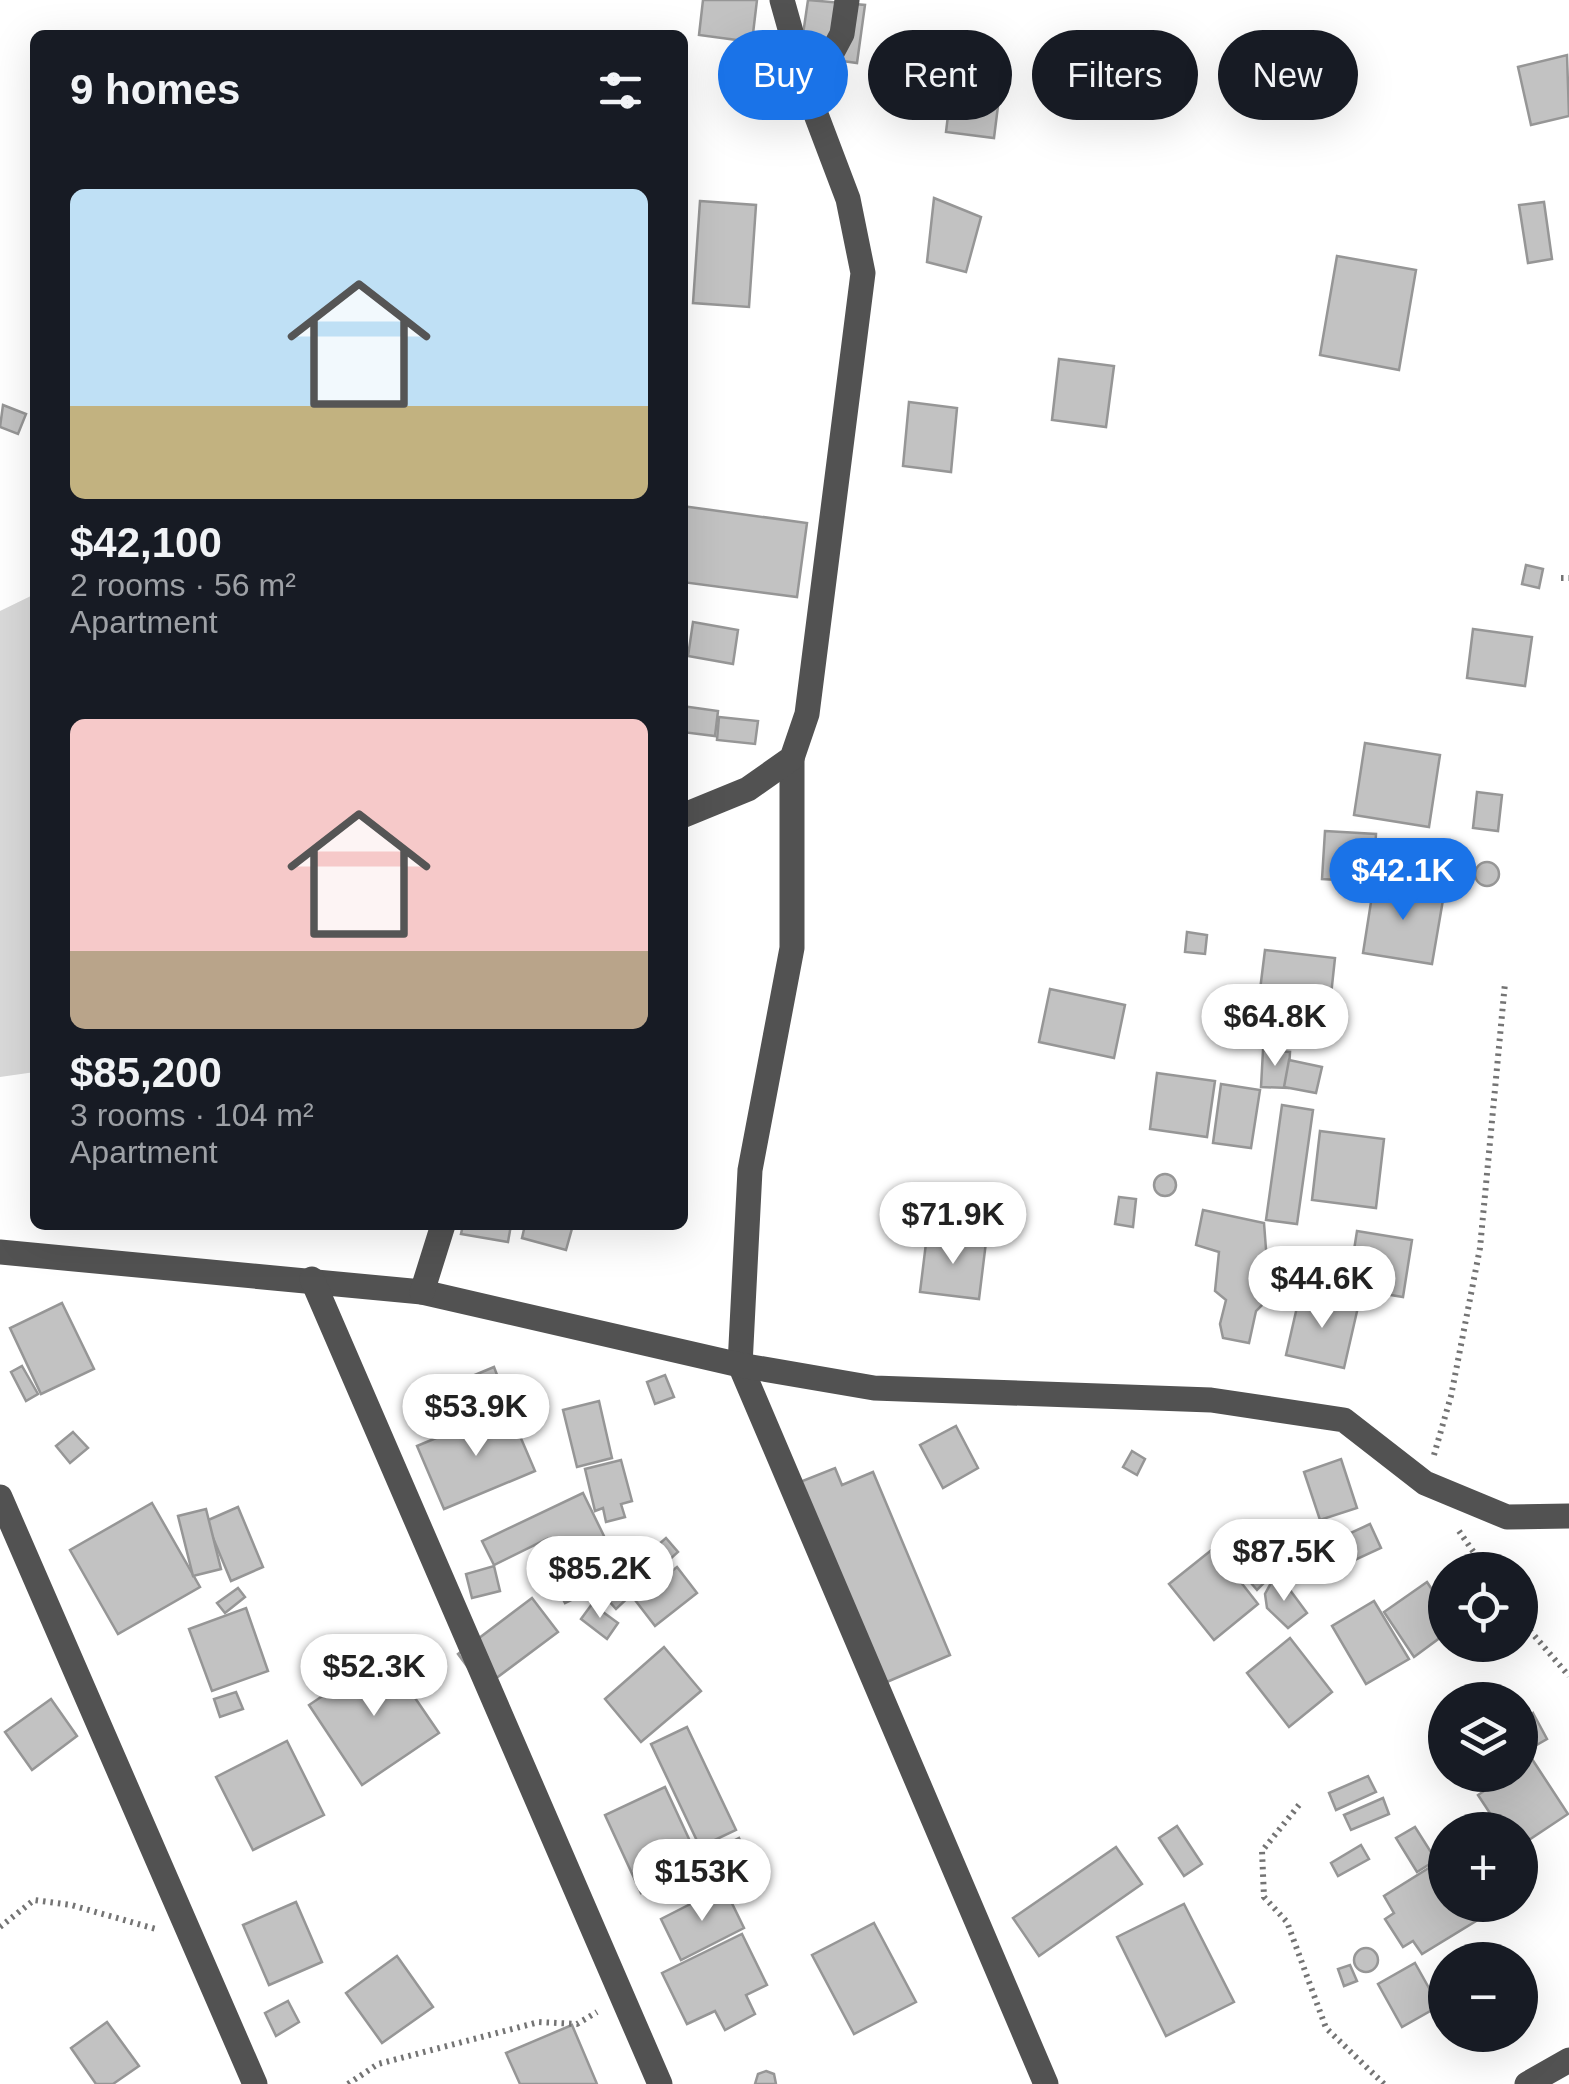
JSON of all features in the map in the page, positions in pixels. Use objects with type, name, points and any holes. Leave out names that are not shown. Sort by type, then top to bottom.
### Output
[{"type":"street","points":[[782,0],[790,30]]},
{"type":"street","points":[[843,30],[847,0]]},
{"type":"street","points":[[818,120],[848,198],[863,273],[808,714],[792,758],[792,948],[750,1170],[740,1365],[1046,2084]]},
{"type":"street","points":[[688,814],[748,789],[792,758]]},
{"type":"street","points":[[422,1292],[441,1230]]},
{"type":"street","points":[[0,1252],[422,1292],[740,1365],[874,1388],[1212,1400],[1344,1420],[1425,1482],[1507,1517],[1569,1516]]},
{"type":"street","points":[[312,1279],[660,2084]]},
{"type":"street","points":[[0,1497],[255,2084]]},
{"type":"street","points":[[1527,2084],[1569,2060]]},
{"type":"path","points":[[1425,1482],[1451,1396],[1480,1248],[1505,983]]},
{"type":"path","points":[[1456,1526],[1474,1552]]},
{"type":"path","points":[[1538,1640],[1569,1676]]},
{"type":"path","points":[[1299,1806],[1262,1851],[1264,1898],[1287,1922],[1326,2028],[1384,2084]]},
{"type":"path","points":[[0,1928],[34,1900],[72,1905],[190,1936]]},
{"type":"path","points":[[348,2084],[378,2064],[485,2035],[538,2022],[577,2024],[590,2019],[618,1989]]},
{"type":"shaded area","points":[[30,596],[30,1073],[0,1077],[0,611]]},
{"type":"building","points":[[703,0],[757,0],[753,30],[718,30],[718,38],[699,35]]},
{"type":"building","points":[[808,0],[865,5],[857,63],[848,62],[848,30],[804,30]]},
{"type":"building","points":[[1567,55],[1569,116],[1531,125],[1518,67]]},
{"type":"building","points":[[947,120],[996,120],[994,138],[946,132]]},
{"type":"building","points":[[934,198],[981,217],[966,272],[927,262]]},
{"type":"building","points":[[700,201],[756,205],[749,307],[693,303]]},
{"type":"building","points":[[1544,202],[1552,259],[1528,263],[1519,205]]},
{"type":"building","points":[[1337,256],[1416,270],[1399,370],[1320,355]]},
{"type":"building","points":[[1059,359],[1114,366],[1106,427],[1052,420]]},
{"type":"building","points":[[909,402],[957,408],[951,472],[903,466]]},
{"type":"building","points":[[3,405],[26,414],[18,434],[0,427]]},
{"type":"building","points":[[688,507],[807,523],[797,597],[688,583]]},
{"type":"building","points":[[1526,565],[1543,569],[1539,588],[1522,584]]},
{"type":"building","points":[[693,622],[738,630],[733,664],[688,656]]},
{"type":"building","points":[[1473,629],[1532,637],[1525,686],[1467,678]]},
{"type":"building","points":[[688,707],[718,711],[715,736],[688,733]]},
{"type":"building","points":[[719,717],[758,721],[755,744],[717,740]]},
{"type":"building","points":[[1365,743],[1440,755],[1429,827],[1354,815]]},
{"type":"building","points":[[1477,792],[1502,795],[1498,831],[1473,828]]},
{"type":"building","points":[[1325,831],[1376,834],[1373,882],[1322,879]]},
{"type":"building","points":[[1487,862],[1499,874],[1487,886],[1475,874]]},
{"type":"building","points":[[1374,883],[1444,894],[1432,964],[1363,953]]},
{"type":"building","points":[[1187,932],[1207,935],[1205,954],[1185,952]]},
{"type":"building","points":[[1265,950],[1335,958],[1328,1023],[1257,1014]]},
{"type":"building","points":[[1050,989],[1125,1005],[1114,1058],[1039,1042]]},
{"type":"building","points":[[1263,1050],[1290,1052],[1288,1088],[1261,1087]]},
{"type":"building","points":[[1289,1060],[1322,1067],[1316,1093],[1284,1087]]},
{"type":"building","points":[[1157,1073],[1215,1081],[1207,1137],[1150,1129]]},
{"type":"building","points":[[1221,1084],[1260,1090],[1251,1148],[1213,1143]]},
{"type":"building","points":[[1282,1105],[1313,1110],[1297,1224],[1266,1220]]},
{"type":"building","points":[[1320,1131],[1384,1139],[1376,1208],[1312,1200]]},
{"type":"building","points":[[1165,1174],[1173,1177],[1173,1193],[1165,1196],[1157,1193],[1154,1185],[1157,1177]]},
{"type":"building","points":[[1119,1197],[1136,1199],[1133,1227],[1115,1224]]},
{"type":"building","points":[[1203,1210],[1264,1223],[1266,1249],[1277,1267],[1270,1297],[1256,1311],[1249,1343],[1223,1338],[1220,1324],[1226,1300],[1215,1291],[1219,1252],[1196,1245]]},
{"type":"building","points":[[462,1230],[510,1230],[508,1242],[461,1234]]},
{"type":"building","points":[[524,1230],[572,1230],[566,1250],[522,1238]]},
{"type":"building","points":[[1357,1231],[1412,1240],[1403,1297],[1348,1288]]},
{"type":"building","points":[[927,1235],[986,1242],[979,1299],[920,1292]]},
{"type":"building","points":[[1300,1294],[1358,1307],[1344,1368],[1286,1355]]},
{"type":"building","points":[[62,1303],[94,1369],[41,1394],[10,1328]]},
{"type":"building","points":[[22,1366],[38,1394],[26,1401],[11,1372]]},
{"type":"building","points":[[494,1367],[507,1401],[455,1423],[441,1389]]},
{"type":"building","points":[[665,1375],[674,1397],[655,1404],[647,1382]]},
{"type":"building","points":[[599,1401],[612,1458],[577,1467],[563,1410]]},
{"type":"building","points":[[508,1408],[535,1471],[444,1509],[417,1446]]},
{"type":"building","points":[[956,1426],[978,1468],[943,1488],[920,1445]]},
{"type":"building","points":[[73,1432],[88,1448],[70,1463],[56,1446]]},
{"type":"building","points":[[1132,1451],[1145,1459],[1137,1475],[1123,1467]]},
{"type":"building","points":[[1341,1459],[1357,1508],[1320,1520],[1304,1472]]},
{"type":"building","points":[[621,1460],[632,1501],[621,1504],[625,1517],[606,1522],[603,1508],[595,1511],[585,1469]]},
{"type":"building","points":[[835,1468],[842,1485],[873,1472],[950,1655],[875,1687],[790,1486]]},
{"type":"building","points":[[583,1493],[623,1575],[565,1603],[551,1575],[562,1569],[547,1539],[494,1565],[482,1541]]},
{"type":"building","points":[[152,1503],[200,1587],[118,1634],[70,1550]]},
{"type":"building","points":[[238,1507],[263,1567],[231,1581],[206,1521]]},
{"type":"building","points":[[206,1509],[221,1569],[193,1576],[178,1516]]},
{"type":"building","points":[[1370,1524],[1381,1548],[1320,1576],[1309,1552]]},
{"type":"building","points":[[1230,1537],[1266,1581],[1257,1590],[1219,1546]]},
{"type":"building","points":[[666,1538],[678,1552],[658,1570],[645,1556]]},
{"type":"building","points":[[1214,1548],[1258,1604],[1214,1640],[1169,1584]]},
{"type":"building","points":[[494,1566],[500,1591],[472,1598],[466,1574]]},
{"type":"building","points":[[677,1567],[697,1593],[655,1626],[635,1600]]},
{"type":"building","points":[[1272,1581],[1284,1582],[1307,1613],[1288,1628],[1267,1608],[1265,1594]]},
{"type":"building","points":[[1427,1582],[1428,1647],[1414,1657],[1384,1612]]},
{"type":"building","points":[[624,1585],[632,1594],[616,1609],[608,1600]]},
{"type":"building","points":[[238,1588],[245,1597],[225,1613],[217,1603]]},
{"type":"building","points":[[532,1598],[558,1632],[483,1688],[458,1654]]},
{"type":"building","points":[[1374,1601],[1409,1659],[1366,1684],[1332,1626]]},
{"type":"building","points":[[592,1604],[618,1623],[607,1639],[581,1619]]},
{"type":"building","points":[[246,1608],[268,1671],[212,1691],[189,1629]]},
{"type":"building","points":[[1290,1638],[1332,1692],[1289,1727],[1247,1673]]},
{"type":"building","points":[[664,1647],[701,1691],[641,1742],[605,1699]]},
{"type":"building","points":[[385,1654],[439,1733],[362,1785],[309,1705]]},
{"type":"building","points":[[236,1692],[243,1709],[220,1717],[214,1699]]},
{"type":"building","points":[[51,1699],[77,1736],[32,1770],[5,1732]]},
{"type":"building","points":[[1538,1722],[1547,1739],[1538,1744]]},
{"type":"building","points":[[687,1727],[736,1830],[700,1847],[651,1744]]},
{"type":"building","points":[[287,1741],[324,1815],[253,1850],[216,1777]]},
{"type":"building","points":[[1538,1768],[1568,1814],[1538,1834],[1538,1812],[1489,1812],[1478,1795],[1538,1792]]},
{"type":"building","points":[[1368,1776],[1376,1792],[1336,1810],[1329,1793]]},
{"type":"building","points":[[665,1787],[701,1865],[641,1893],[605,1815]]},
{"type":"building","points":[[1383,1798],[1389,1814],[1351,1830],[1344,1815]]},
{"type":"building","points":[[1177,1826],[1202,1864],[1184,1876],[1159,1838]]},
{"type":"building","points":[[1415,1827],[1428,1847],[1428,1865],[1417,1872],[1396,1838]]},
{"type":"building","points":[[739,1838],[752,1865],[716,1884],[702,1857]]},
{"type":"building","points":[[1361,1845],[1369,1859],[1338,1876],[1331,1863]]},
{"type":"building","points":[[1116,1847],[1142,1884],[1039,1956],[1013,1918]]},
{"type":"building","points":[[1428,1868],[1428,1922],[1474,1922],[1442,1942],[1428,1942],[1428,1950],[1422,1954],[1413,1941],[1403,1947],[1385,1919],[1394,1913],[1384,1896]]},
{"type":"building","points":[[724,1887],[744,1928],[681,1960],[661,1919]]},
{"type":"building","points":[[296,1902],[322,1962],[269,1985],[243,1925]]},
{"type":"building","points":[[1184,1904],[1234,2002],[1166,2036],[1117,1937]]},
{"type":"building","points":[[874,1923],[916,2002],[854,2034],[812,1955]]},
{"type":"building","points":[[742,1934],[767,1985],[746,1995],[755,2014],[725,2030],[715,2011],[687,2024],[662,1973]]},
{"type":"building","points":[[1366,1948],[1378,1960],[1366,1972],[1354,1960]]},
{"type":"building","points":[[397,1956],[433,2007],[382,2043],[346,1993]]},
{"type":"building","points":[[1415,1963],[1428,1986],[1428,2012],[1402,2027],[1378,1984]]},
{"type":"building","points":[[1350,1965],[1357,1981],[1344,1986],[1338,1969]]},
{"type":"building","points":[[288,2001],[299,2022],[276,2036],[265,2013]]},
{"type":"building","points":[[107,2022],[139,2066],[113,2084],[96,2084],[71,2048]]},
{"type":"building","points":[[572,2025],[597,2084],[520,2084],[506,2053]]},
{"type":"building","points":[[758,2074],[774,2074],[776,2084],[755,2084]]}]
